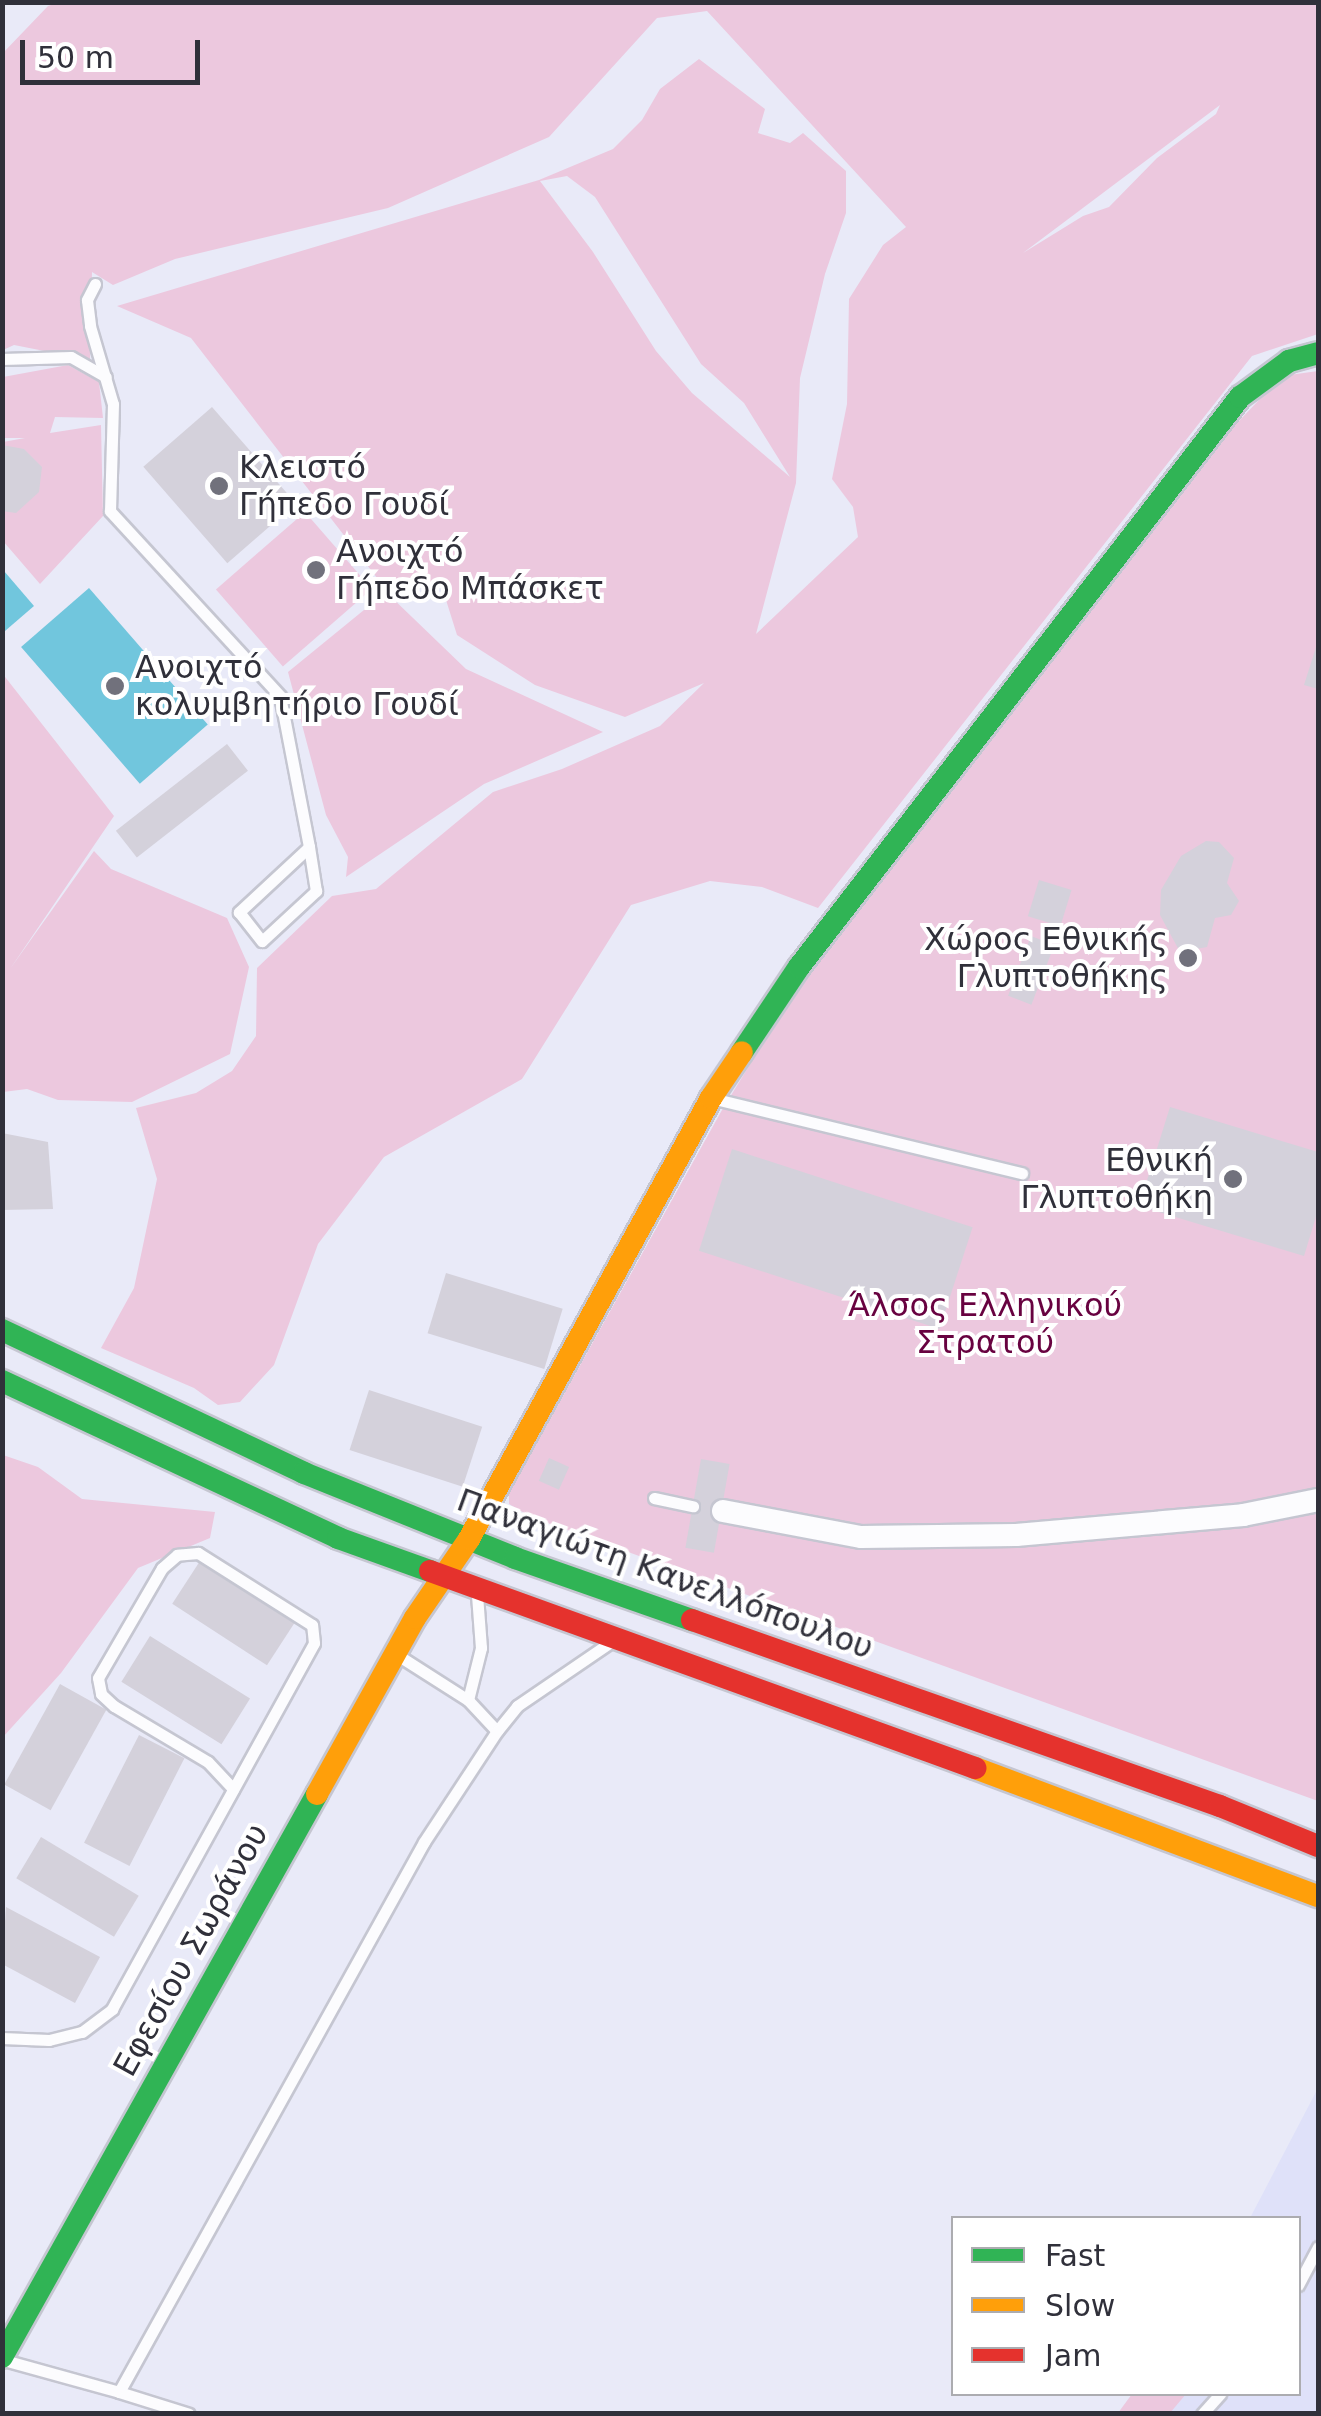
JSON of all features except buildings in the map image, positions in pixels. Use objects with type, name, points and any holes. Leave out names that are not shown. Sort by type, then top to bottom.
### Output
[{"type":"main road","name":"Εφεσίου Σωράνου","points":[[4,2351],[395,1654],[469,1539],[711,1098],[800,967],[906,825],[1240,397],[1289,361],[1318,354]]},
{"type":"main road","name":"Παναγιώτη Κανελλόπουλου","points":[[2,1330],[304,1474],[469,1539],[1318,1846]]},
{"type":"main road","points":[[2,1381],[285,1516],[443,1578],[1204,1850],[1318,1896]]},
{"type":"street","points":[[722,1511],[861,1537],[1016,1535],[1243,1515],[1318,1500]]},
{"type":"lane","points":[[95,284],[86,300],[112,404],[110,510],[280,696],[310,847],[316,891],[262,940],[239,912],[310,847]]},
{"type":"lane","points":[[2,359],[71,357],[106,376]]},
{"type":"lane","points":[[711,1098],[1022,1173]]},
{"type":"lane","points":[[654,1498],[693,1506]]},
{"type":"lane","points":[[2,2038],[49,2040],[82,2032],[112,2009],[233,1790],[314,1643],[312,1624],[198,1553],[177,1556],[162,1568],[98,1678],[102,1694],[114,1706],[208,1762],[233,1790]]},
{"type":"lane","points":[[468,1700],[481,1648],[477,1590]]},
{"type":"lane","points":[[119,2392],[424,1842],[497,1731],[517,1706],[614,1640]]},
{"type":"lane","points":[[395,1654],[468,1700],[497,1731]]},
{"type":"lane","points":[[1301,2279],[1318,2248]]},
{"type":"lane","points":[[4,2351],[189,2414]]},
{"type":"shaded area","points":[[1318,2088],[1318,2413],[1118,2414],[1131,2396],[1301,2396],[1301,2216],[1251,2216]]},
{"type":"green space","points":[[60,2],[1318,3],[1318,334],[1252,356],[818,908],[762,887],[710,881],[631,905],[522,1079],[384,1157],[318,1244],[274,1365],[240,1402],[218,1405],[194,1388],[101,1348],[134,1288],[157,1179],[136,1108],[196,1093],[232,1071],[256,1036],[257,968],[332,896],[376,889],[493,792],[562,769],[660,726],[704,683],[625,717],[535,685],[457,635],[441,584],[381,583],[191,338],[117,306],[539,180],[613,149],[642,120],[660,89],[699,59],[765,109],[758,133],[790,143],[803,133],[846,171],[846,213],[825,274],[800,378],[796,483],[756,634],[858,537],[853,507],[832,479],[847,404],[849,299],[883,245],[906,227],[707,11],[657,18],[549,137],[388,208],[175,259],[113,285],[92,272],[90,360],[14,345],[3,350],[2,54],[48,6]],"holes":[[[1220,105],[1216,114],[1157,158],[1109,207],[1083,216],[1023,253]],[[567,176],[595,197],[701,364],[744,403],[790,477],[692,393],[656,351],[593,252],[540,181]]]},
{"type":"green space","points":[[68,365],[99,382],[103,418],[55,417],[50,433],[101,425],[103,516],[40,584],[3,541],[3,442],[25,438],[3,438],[3,377]]},
{"type":"green space","name":"Άλσος Ελληνικού Στρατού","points":[[1318,371],[1318,1801],[531,1517],[509,1504],[509,1493],[722,1110],[814,960],[1188,474],[1282,376]]},
{"type":"green space","points":[[305,512],[372,589],[283,666],[216,589]]},
{"type":"green space","points":[[386,592],[466,669],[603,732],[484,784],[346,877],[348,857],[326,815],[288,672]]},
{"type":"green space","points":[[2,673],[114,816],[10,969],[94,851],[111,869],[227,918],[249,967],[230,1054],[132,1102],[58,1100],[27,1089],[3,1092]]},
{"type":"green space","points":[[3,1455],[38,1467],[82,1499],[215,1512],[210,1538],[138,1568],[61,1673],[3,1737]]},
{"type":"green space","points":[[1131,2396],[1184,2396],[1170,2413],[1118,2413]]},
{"type":"water","points":[[4,571],[34,606],[5,631],[2,628]]},
{"type":"water","name":"Ανοιχτό κολυμβητήριο Γουδί","points":[[89,588],[208,725],[140,784],[21,647]]},
{"type":"traffic: fast","points":[[742,1052],[799,967],[1240,397],[1289,361],[1318,353]]},
{"type":"traffic: fast","points":[[2,1330],[304,1473],[515,1558],[692,1620]]},
{"type":"traffic: fast","points":[[2,1381],[338,1538],[430,1571]]},
{"type":"traffic: fast","points":[[2,2357],[317,1794]]},
{"type":"traffic: slow","points":[[317,1794],[415,1618],[469,1539],[711,1098],[742,1052]]},
{"type":"traffic: slow","points":[[975,1768],[1318,1896]]},
{"type":"traffic: jam","points":[[430,1571],[975,1768]]},
{"type":"traffic: jam","points":[[692,1620],[1220,1806],[1318,1846]]},
{"type":"place","name":"Κλειστό Γήπεδο Γουδί","points":[[219,486]]},
{"type":"place","name":"Ανοιχτό Γήπεδο Μπάσκετ","points":[[316,570]]},
{"type":"place","name":"Ανοιχτό κολυμβητήριο Γουδί","points":[[115,686]]},
{"type":"place","name":"Χώρος Εθνικής Γλυπτοθήκης","points":[[1188,958]]},
{"type":"place","name":"Εθνική Γλυπτοθήκη","points":[[1233,1179]]}]
